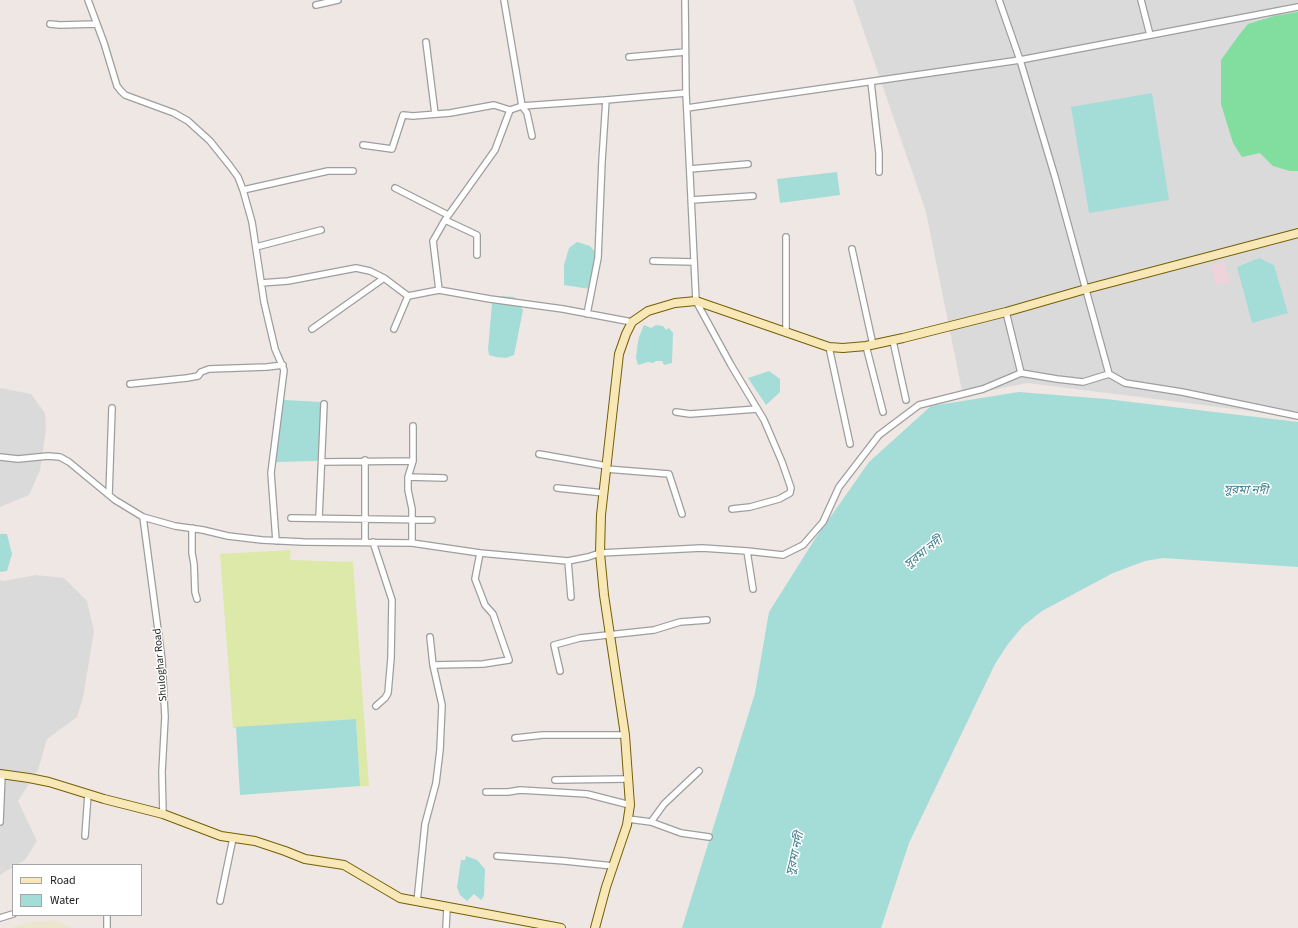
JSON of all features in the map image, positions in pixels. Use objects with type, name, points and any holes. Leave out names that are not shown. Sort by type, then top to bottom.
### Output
[{"type":"main road","points":[[595,928],[606,887],[627,825],[630,805],[625,735],[604,595],[600,553],[601,515],[619,354],[632,322],[648,311],[675,303],[696,301],[829,346],[843,348],[869,346],[1006,312],[1086,289],[1298,233]]},
{"type":"main road","points":[[1,774],[49,782],[163,814],[221,836],[255,840],[305,860],[344,866],[400,898],[447,908],[561,928]]},
{"type":"street","points":[[88,0],[117,86],[121,92],[126,96],[174,113],[188,121],[200,131],[230,166],[238,177],[243,190],[252,222],[264,302],[276,349],[284,370],[271,473],[276,541]]},
{"type":"street","points":[[316,5],[338,0]]},
{"type":"street","points":[[504,0],[522,106],[527,113],[532,136]]},
{"type":"street","points":[[684,0],[686,93],[696,301],[731,365],[764,420],[782,462],[791,488],[790,493],[779,499],[750,507],[732,508]]},
{"type":"street","points":[[999,0],[1020,60],[1055,177],[1109,374],[1125,383],[1182,392],[1298,416]]},
{"type":"street","points":[[1141,0],[1150,35]]},
{"type":"street","points":[[687,108],[1020,60],[1298,7]]},
{"type":"street","points":[[50,24],[97,24]]},
{"type":"street","points":[[426,42],[436,114]]},
{"type":"street","points":[[630,57],[685,52]]},
{"type":"street","points":[[871,82],[879,153],[879,172]]},
{"type":"street","points":[[364,145],[392,149],[402,115],[413,116],[450,113],[494,105],[510,110],[522,106],[686,93]]},
{"type":"street","points":[[587,314],[598,258],[606,100]]},
{"type":"street","points":[[439,290],[433,241],[446,217],[495,150],[510,110]]},
{"type":"street","points":[[690,169],[748,164]]},
{"type":"street","points":[[243,190],[328,171],[353,171]]},
{"type":"street","points":[[395,188],[477,235],[477,255]]},
{"type":"street","points":[[691,200],[753,196]]},
{"type":"street","points":[[256,247],[321,230]]},
{"type":"street","points":[[786,237],[786,332]]},
{"type":"street","points":[[852,249],[869,346],[883,412]]},
{"type":"street","points":[[653,261],[694,262]]},
{"type":"street","points":[[261,283],[288,281],[356,268],[370,271],[384,278],[408,296],[439,290],[563,309],[632,322]]},
{"type":"street","points":[[312,329],[384,278]]},
{"type":"street","points":[[394,329],[408,296]]},
{"type":"street","points":[[1006,312],[1022,373]]},
{"type":"street","points":[[893,341],[906,400]]},
{"type":"street","points":[[829,346],[850,444]]},
{"type":"street","points":[[130,384],[198,376],[201,372],[208,369],[283,365]]},
{"type":"street","points":[[0,457],[60,457],[69,462],[109,495],[143,517],[175,526],[228,536],[276,541],[412,543],[480,553],[568,561],[588,558],[600,553],[702,548],[783,555],[804,545],[823,522],[839,487],[879,435],[919,405],[983,389],[1022,373],[1083,382],[1109,374]]},
{"type":"street","points":[[320,518],[324,404]]},
{"type":"street","points":[[109,495],[112,408]]},
{"type":"street","points":[[676,412],[690,414],[757,409]]},
{"type":"street","points":[[412,543],[412,509],[408,490],[408,477],[413,461],[413,426]]},
{"type":"street","points":[[539,454],[606,468],[669,474],[682,514]]},
{"type":"street","points":[[365,460],[365,542]]},
{"type":"street","points":[[322,462],[365,460],[413,461]]},
{"type":"street","points":[[408,477],[444,478]]},
{"type":"street","points":[[557,488],[604,493]]},
{"type":"street","name":"Shuloghar Road","points":[[143,517],[162,660],[165,717],[162,772],[163,814]]},
{"type":"street","points":[[291,518],[432,520]]},
{"type":"street","points":[[192,528],[192,553],[195,592],[197,599]]},
{"type":"street","points":[[373,542],[392,600],[391,658],[388,693],[376,706]]},
{"type":"street","points":[[747,551],[753,589]]},
{"type":"street","points":[[433,665],[483,664],[509,660],[493,614],[485,605],[475,579],[480,553]]},
{"type":"street","points":[[568,561],[571,597]]},
{"type":"street","points":[[560,670],[554,645],[580,638],[654,630],[680,622],[707,620]]},
{"type":"street","points":[[417,902],[425,824],[436,783],[440,750],[442,705],[433,665],[430,637]]},
{"type":"street","points":[[515,738],[543,735],[625,735]]},
{"type":"street","points":[[651,822],[664,804],[699,771]]},
{"type":"street","points":[[0,822],[1,774]]},
{"type":"street","points":[[554,780],[627,779]]},
{"type":"street","points":[[486,792],[508,792],[520,790],[588,794],[630,805]]},
{"type":"street","points":[[85,836],[88,794]]},
{"type":"street","points":[[628,819],[651,822],[681,833],[709,837]]},
{"type":"street","points":[[220,901],[233,838]]},
{"type":"street","points":[[497,856],[613,866]]},
{"type":"street","points":[[446,928],[447,908]]},
{"type":"street","points":[[0,918],[12,914]]},
{"type":"street","points":[[107,916],[107,928]]},
{"type":"shaded area","points":[[853,0],[1298,0],[1298,417],[1027,383],[963,396],[926,212]]},
{"type":"shaded area","points":[[1224,262],[1229,282],[1216,285],[1211,265]]},
{"type":"shaded area","points":[[0,388],[31,394],[45,413],[46,430],[40,470],[29,495],[0,507]]},
{"type":"shaded area","points":[[36,575],[64,578],[87,601],[94,631],[83,698],[77,717],[47,739],[38,770],[18,801],[37,841],[25,860],[18,864],[12,864],[12,868],[0,875],[0,580],[3,581]]},
{"type":"shaded area","points":[[58,921],[73,928],[10,928],[30,922]]},
{"type":"green space","points":[[1298,12],[1298,171],[1290,171],[1273,166],[1260,153],[1242,157],[1233,143],[1221,104],[1221,60],[1248,24],[1274,16]]},
{"type":"green space","points":[[291,550],[290,560],[353,562],[369,786],[360,786],[356,719],[233,728],[220,554]]},
{"type":"water","points":[[1152,93],[1169,200],[1089,213],[1071,107]]},
{"type":"water","points":[[837,172],[840,195],[780,203],[777,179]]},
{"type":"water","points":[[577,242],[590,246],[595,252],[590,289],[564,285],[564,265],[569,248]]},
{"type":"water","points":[[1259,258],[1274,265],[1288,313],[1252,323],[1237,267]]},
{"type":"water","points":[[500,296],[514,297],[523,310],[514,355],[506,358],[489,355],[488,349],[492,304]]},
{"type":"water","points":[[644,325],[651,328],[656,325],[663,326],[666,330],[669,328],[673,333],[672,363],[664,365],[662,361],[656,361],[653,363],[648,362],[638,365],[636,358],[637,348],[639,337]]},
{"type":"water","points":[[769,371],[780,379],[780,392],[766,405],[748,378]]},
{"type":"water","name":"সুরমা নদী","points":[[1019,392],[1106,399],[1298,422],[1298,567],[1163,558],[1145,561],[1113,573],[1042,611],[1023,626],[1008,644],[995,664],[909,843],[881,928],[682,928],[755,693],[769,612],[815,539],[869,462],[931,406]]},
{"type":"water","points":[[284,400],[322,402],[320,459],[316,461],[275,462]]},
{"type":"water","points":[[0,534],[7,534],[12,554],[7,571],[0,572]]},
{"type":"water","points":[[356,719],[360,786],[240,795],[236,727]]},
{"type":"water","points":[[466,856],[477,860],[485,869],[484,896],[481,900],[474,894],[467,901],[460,895],[457,887],[461,860],[465,860]]}]
